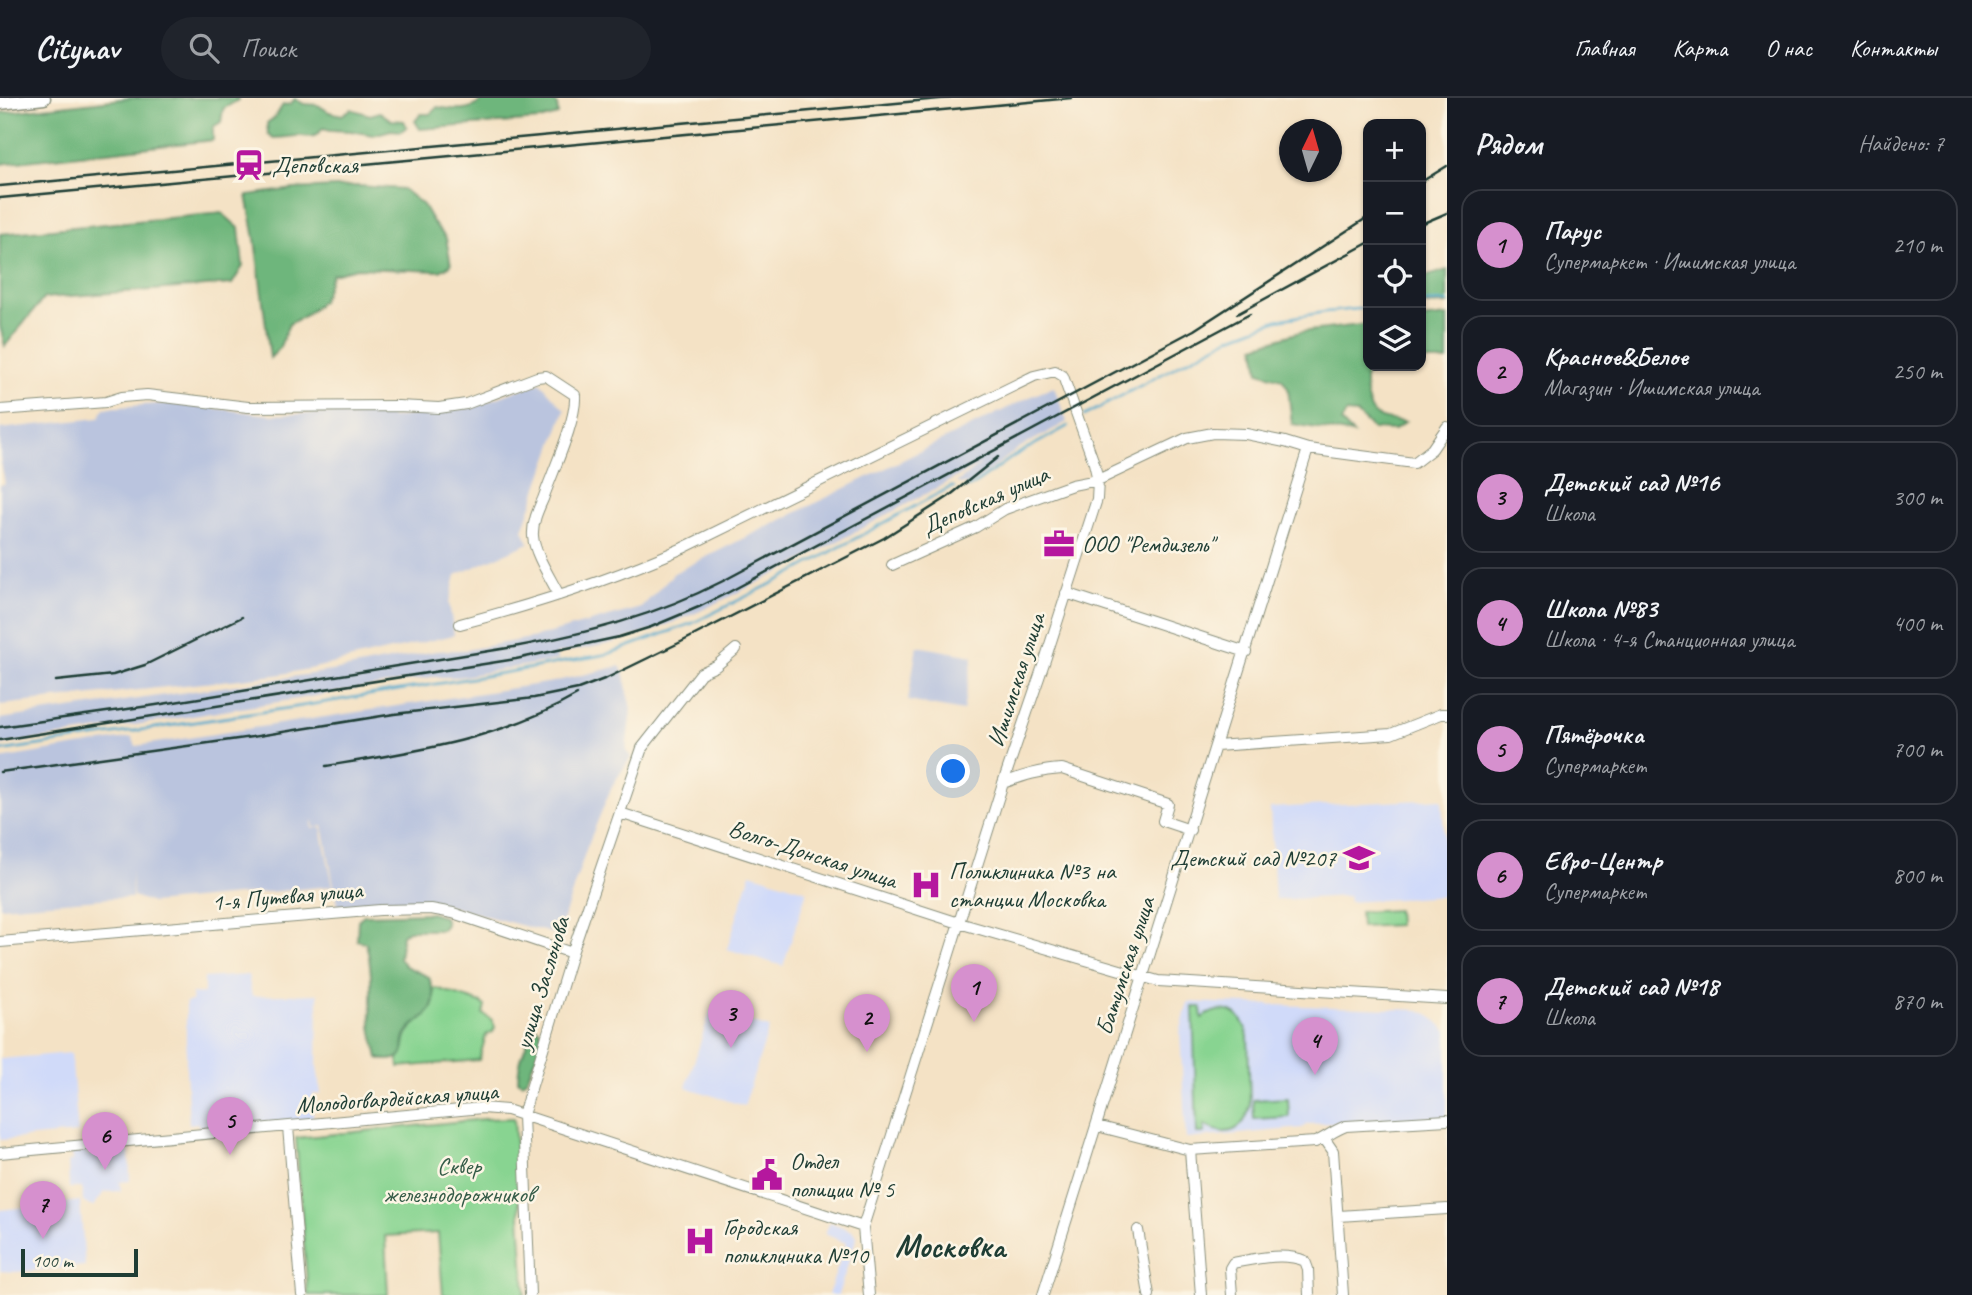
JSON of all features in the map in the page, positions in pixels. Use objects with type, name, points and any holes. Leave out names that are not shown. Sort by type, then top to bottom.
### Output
[{"type":"main road","points":[[0,103],[44,98]]},
{"type":"street","points":[[460,624],[559,595],[640,567],[1046,372],[1055,371],[1062,376],[1098,480]]},
{"type":"street","points":[[0,410],[106,402],[147,394],[248,407],[439,408],[466,404],[546,376],[575,395],[575,409],[533,534],[536,547],[559,595]]},
{"type":"street","name":"Деповская улица","points":[[892,565],[976,527],[1005,509],[1072,485],[1098,480],[1186,439],[1213,433],[1246,434],[1308,449],[1414,463],[1432,449],[1447,427]]},
{"type":"street","name":"Батумская улица","points":[[1043,1295],[1308,449]]},
{"type":"street","name":"Ишимская улица","points":[[869,1295],[863,1227],[1003,783],[1097,499],[1098,480]]},
{"type":"street","points":[[1066,593],[1245,652]]},
{"type":"street","points":[[620,813],[637,759],[652,734],[701,673],[716,666],[736,649]]},
{"type":"street","points":[[1216,746],[1391,734],[1447,714]]},
{"type":"street","points":[[1003,783],[1028,774],[1062,769],[1168,804],[1163,821],[1190,830]]},
{"type":"street","name":"Волго-Донская улица","points":[[620,813],[958,923],[1144,978],[1193,985],[1447,999]]},
{"type":"street","name":"улица Заслонова","points":[[530,1295],[523,1115],[572,953],[620,813]]},
{"type":"street","name":"1-я Путевая улица","points":[[0,942],[366,911],[431,909],[464,916],[572,953]]},
{"type":"street","name":"Молодогвардейская улица","points":[[0,1153],[482,1108],[507,1110],[863,1227]]},
{"type":"street","points":[[1097,1126],[1190,1150],[1315,1142],[1335,1129],[1346,1126],[1447,1120]]},
{"type":"street","points":[[288,1127],[302,1295]]},
{"type":"street","points":[[1324,1138],[1333,1152],[1343,1295]]},
{"type":"street","points":[[1190,1150],[1201,1295]]},
{"type":"street","points":[[1339,1216],[1447,1209]]},
{"type":"street","points":[[1138,1230],[1149,1295]]},
{"type":"street","points":[[1232,1295],[1230,1268],[1233,1264],[1276,1257],[1305,1261],[1309,1295]]},
{"type":"shaded area","points":[[540,382],[565,410],[523,530],[529,543],[456,575],[449,603],[454,635],[277,675],[0,705],[0,485],[5,484],[0,457],[0,429],[99,418],[104,408],[172,403],[270,415],[390,411],[391,418],[473,407]]},
{"type":"shaded area","points":[[1054,387],[1067,422],[1019,448],[970,485],[956,483],[983,463],[790,567],[655,630],[609,644],[556,654],[557,660],[0,745],[0,719],[338,670],[436,651],[466,650],[536,637],[641,608],[674,573]]},
{"type":"shaded area","points":[[917,646],[973,656],[963,711],[908,701]]},
{"type":"shaded area","points":[[620,666],[631,710],[626,751],[631,757],[612,786],[587,847],[558,935],[437,903],[338,907],[323,826],[314,828],[312,819],[312,829],[321,827],[333,886],[152,903],[133,896],[131,868],[132,898],[0,907],[0,759],[132,737],[136,746],[553,682]]},
{"type":"shaded area","name":"Детский сад №207","points":[[1442,799],[1447,896],[1349,902],[1348,896],[1275,900],[1270,808]]},
{"type":"shaded area","points":[[751,873],[807,891],[783,966],[727,949]]},
{"type":"shaded area","points":[[248,975],[252,996],[318,994],[317,1067],[321,1094],[313,1094],[313,1120],[199,1129],[198,1123],[189,1124],[186,1002],[192,1001],[192,994],[204,993],[204,978]]},
{"type":"shaded area","points":[[1188,1002],[1419,1010],[1430,1015],[1447,1031],[1447,1117],[1309,1124],[1302,1128],[1186,1139],[1180,1033]]},
{"type":"shaded area","points":[[711,1009],[769,1028],[744,1106],[686,1087]]},
{"type":"shaded area","points":[[71,1053],[78,1133],[0,1140],[0,1059]]},
{"type":"shaded area","points":[[87,1150],[88,1155],[129,1151],[130,1181],[120,1182],[121,1191],[104,1192],[94,1206],[83,1202],[82,1188],[69,1188],[68,1162],[73,1162],[72,1152]]},
{"type":"shaded area","points":[[80,1201],[85,1266],[0,1271],[0,1210]]},
{"type":"shaded area","points":[[830,1222],[852,1231],[857,1236],[838,1295],[828,1295],[846,1243],[825,1234]]},
{"type":"green space","points":[[131,98],[238,100],[223,109],[221,122],[213,127],[213,140],[0,164],[0,113]]},
{"type":"green space","points":[[480,98],[551,99],[557,104],[558,115],[539,120],[420,129],[415,121],[421,114],[430,114],[437,107],[470,108],[480,102]]},
{"type":"green space","points":[[295,99],[342,115],[351,109],[370,115],[380,112],[391,120],[404,121],[407,127],[401,131],[391,130],[373,135],[323,128],[312,137],[273,138],[268,134],[267,123],[283,105],[290,104]]},
{"type":"green space","points":[[358,186],[403,189],[423,205],[446,238],[451,265],[440,271],[357,268],[332,274],[322,301],[306,315],[289,324],[279,349],[270,358],[247,195],[294,189]]},
{"type":"green space","points":[[222,213],[239,228],[243,266],[232,284],[44,298],[5,346],[0,326],[0,234]]},
{"type":"green space","points":[[1447,270],[1447,304],[1426,305],[1426,276]]},
{"type":"green space","points":[[1447,316],[1447,361],[1426,361],[1426,318]]},
{"type":"green space","points":[[1363,325],[1363,371],[1382,371],[1366,375],[1368,403],[1377,416],[1405,422],[1394,430],[1373,429],[1357,414],[1346,413],[1341,422],[1353,434],[1292,424],[1288,388],[1282,379],[1259,372],[1255,346],[1300,332]]},
{"type":"green space","points":[[1397,910],[1398,925],[1361,927],[1360,912]]},
{"type":"green space","points":[[431,913],[444,917],[446,924],[442,930],[408,930],[402,935],[399,958],[405,966],[429,977],[434,993],[433,1003],[428,1013],[408,1031],[399,1057],[389,1060],[378,1058],[371,1025],[370,964],[366,943],[357,940],[358,920],[364,915]]},
{"type":"green space","points":[[433,989],[485,1006],[483,1014],[492,1020],[495,1027],[493,1032],[486,1035],[479,1060],[399,1067],[398,1059],[403,1052],[407,1034],[430,1010],[434,998]]},
{"type":"green space","points":[[1193,1007],[1201,1007],[1202,1018],[1217,1011],[1231,1012],[1241,1020],[1248,1036],[1250,1105],[1244,1121],[1228,1132],[1205,1125],[1204,1133],[1197,1133]]},
{"type":"green space","points":[[535,1027],[540,1030],[541,1040],[531,1069],[522,1083],[518,1080],[519,1066]]},
{"type":"green space","points":[[1288,1098],[1289,1117],[1254,1119],[1253,1100]]},
{"type":"green space","name":"Сквер железнодорожников","points":[[514,1118],[525,1295],[443,1295],[438,1233],[385,1236],[388,1295],[308,1295],[296,1138]]},
{"type":"waterway","points":[[1426,303],[1447,302]]},
{"type":"waterway","points":[[1084,416],[1229,338],[1277,320],[1363,308]]},
{"type":"waterway","points":[[967,487],[1014,456],[1068,426]]},
{"type":"waterway","points":[[0,751],[296,707],[608,654],[693,623],[954,487]]},
{"type":"railway","points":[[0,186],[950,98]]},
{"type":"railway","points":[[0,198],[1071,98]]},
{"type":"railway","points":[[1426,179],[1447,166]]},
{"type":"railway","points":[[1426,222],[1447,213]]},
{"type":"railway","points":[[0,727],[156,705],[514,647],[568,636],[646,614],[723,581],[1194,330],[1363,220]]},
{"type":"railway","points":[[1237,314],[1364,245]]},
{"type":"railway","points":[[0,740],[516,659],[619,637],[651,627],[729,592],[1250,314]]},
{"type":"railway","points":[[0,772],[394,714],[534,698],[578,689],[681,642],[884,538],[948,497],[998,457]]},
{"type":"railway","points":[[56,681],[113,675],[145,665],[242,617]]},
{"type":"railway","points":[[326,766],[423,749],[486,734],[517,723],[577,695]]},
{"type":"place","name":"Деповская","points":[[249,165]]},
{"type":"place","name":"ООО \"Ремдизель\"","points":[[1059,544]]},
{"type":"place","name":"Детский сад №207","points":[[1359,858]]},
{"type":"place","name":"Поликлиника №3 на станции Московка","points":[[926,885]]},
{"type":"place","name":"Парус","points":[[974,1022]]},
{"type":"place","name":"Детский сад №16","points":[[731,1048]]},
{"type":"place","name":"Красное&Белое","points":[[867,1052]]},
{"type":"place","name":"Школа №83","points":[[1315,1075]]},
{"type":"place","name":"Пятёрочка","points":[[230,1155]]},
{"type":"place","name":"Евро-Центр","points":[[105,1170]]},
{"type":"place","name":"Отдел полиции № 5","points":[[767,1175]]},
{"type":"place","name":"Детский сад №18","points":[[43,1239]]},
{"type":"place","name":"Городская поликлиника №10","points":[[700,1241]]},
{"type":"district","name":"Московка","points":[[950,1246]]}]
